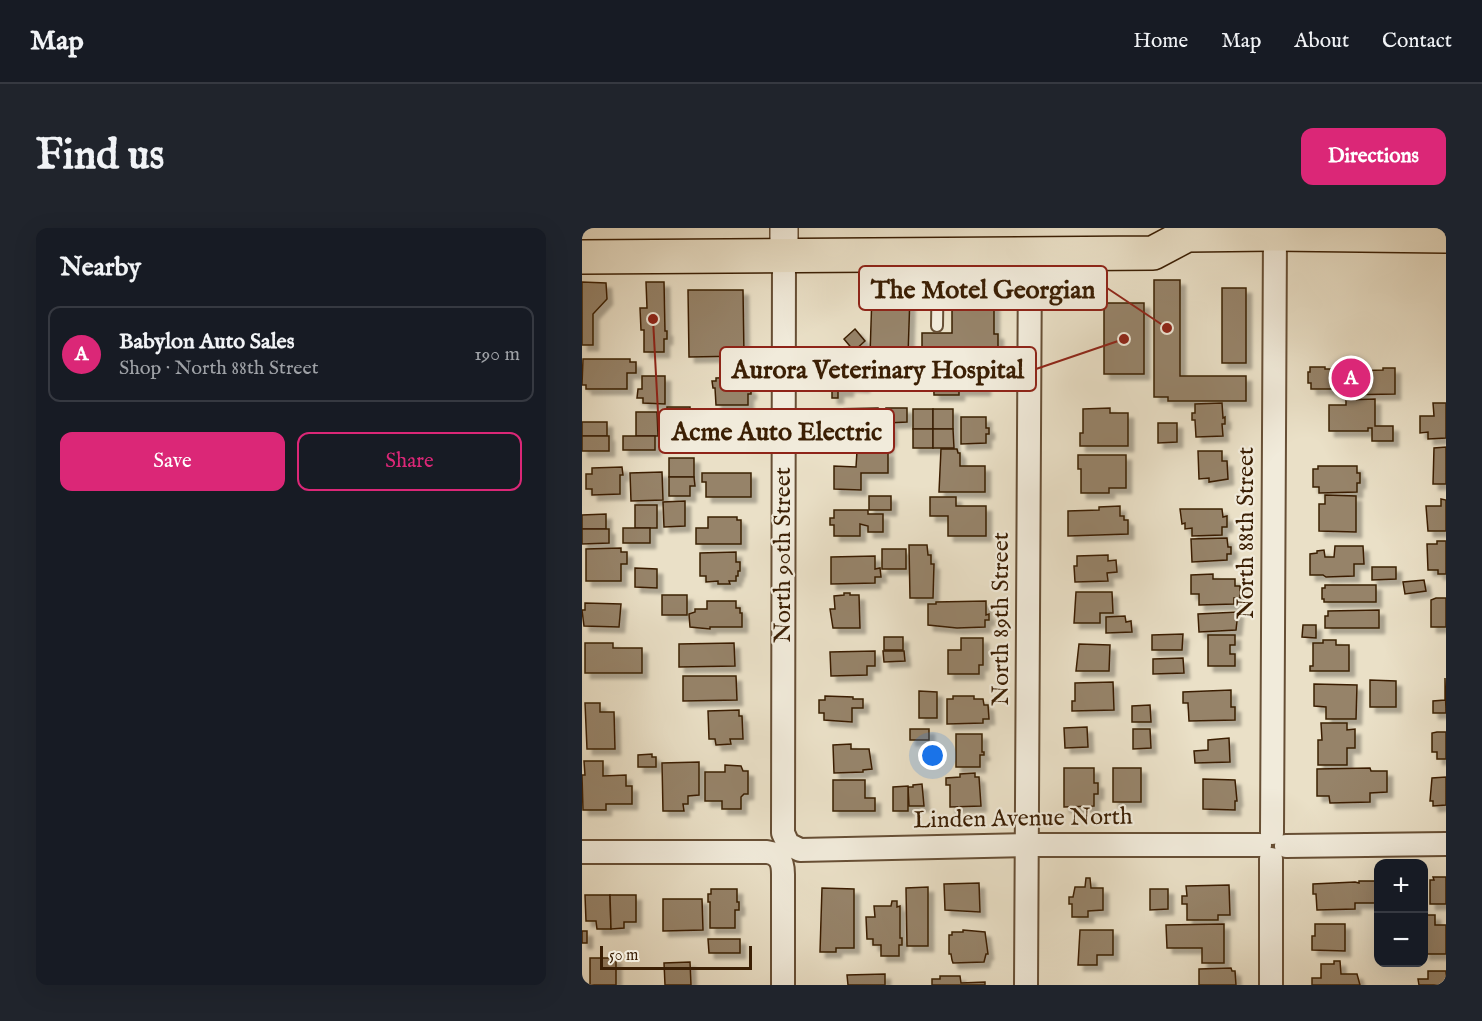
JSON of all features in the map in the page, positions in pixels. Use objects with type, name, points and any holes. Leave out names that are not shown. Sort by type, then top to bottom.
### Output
[{"type":"highway","points":[[582,257],[784,242],[895,254],[938,268],[1030,252],[1153,253],[1197,231],[1395,232],[1446,236]]},
{"type":"street","name":"North 88th Street","points":[[1271,985],[1275,231]]},
{"type":"street","name":"North 90th Street","points":[[783,985],[784,242]]},
{"type":"street","name":"North 89th Street","points":[[1026,985],[1030,252]]},
{"type":"street","name":"Linden Avenue North","points":[[582,852],[767,852],[1026,845],[1446,844]]},
{"type":"lane","points":[[895,254],[895,290]]},
{"type":"lane","points":[[937,326],[938,268],[995,281]]},
{"type":"building","points":[[1154,280],[1180,280],[1180,376],[1246,376],[1246,401],[1168,401],[1168,397],[1154,397]]},
{"type":"building","points":[[582,282],[606,283],[607,299],[593,314],[593,345],[582,345]]},
{"type":"building","points":[[646,282],[664,282],[667,339],[664,339],[664,352],[644,352],[644,330],[641,330],[640,308],[647,308]]},
{"type":"building","points":[[997,285],[997,300],[994,300],[994,334],[998,334],[998,347],[994,347],[994,352],[922,352],[922,333],[952,333],[952,289]]},
{"type":"building","points":[[1222,288],[1246,288],[1246,363],[1222,363]]},
{"type":"building","points":[[688,290],[743,290],[744,356],[689,357]]},
{"type":"building","points":[[872,294],[910,295],[908,356],[870,355]]},
{"type":"building","points":[[1104,303],[1144,303],[1144,374],[1104,374]]},
{"type":"building","points":[[855,329],[865,341],[854,351],[844,339]]},
{"type":"building","points":[[827,355],[865,356],[864,387],[848,386],[848,391],[838,391],[838,398],[832,398],[832,377],[828,377],[831,361],[827,361]]},
{"type":"building","points":[[985,357],[985,390],[959,390],[959,395],[934,395],[933,358]]},
{"type":"building","points":[[583,359],[630,359],[630,362],[636,362],[636,373],[627,373],[627,389],[586,389],[586,385],[582,385]]},
{"type":"building","points":[[1310,367],[1350,369],[1350,371],[1395,368],[1395,394],[1339,395],[1339,389],[1311,389],[1311,383],[1308,383]]},
{"type":"building","points":[[642,376],[665,376],[665,404],[643,403],[643,398],[637,398],[638,389],[642,389]]},
{"type":"building","points":[[748,377],[748,389],[751,389],[751,394],[748,394],[748,405],[716,405],[715,388],[713,388],[712,381],[716,381],[716,378]]},
{"type":"building","points":[[1375,399],[1375,426],[1393,426],[1393,441],[1372,441],[1372,428],[1368,428],[1368,431],[1329,431],[1329,405],[1346,405],[1346,400]]},
{"type":"building","points":[[1222,403],[1223,418],[1225,417],[1225,424],[1222,424],[1223,436],[1196,437],[1195,420],[1192,420],[1195,404]]},
{"type":"building","points":[[1433,403],[1446,403],[1446,438],[1428,439],[1428,432],[1420,433],[1420,416],[1434,416]]},
{"type":"building","points":[[667,407],[690,407],[690,431],[667,432]]},
{"type":"building","points":[[878,408],[878,425],[891,425],[891,441],[888,441],[888,448],[881,448],[881,441],[830,442],[830,409]]},
{"type":"building","points":[[886,408],[907,408],[907,422],[887,423]]},
{"type":"building","points":[[1110,408],[1110,413],[1128,413],[1128,446],[1080,446],[1080,433],[1083,433],[1083,409]]},
{"type":"building","points":[[913,409],[933,409],[933,429],[913,429]]},
{"type":"building","points":[[933,409],[953,409],[953,429],[933,429]]},
{"type":"building","points":[[636,412],[657,412],[658,436],[636,436]]},
{"type":"building","points":[[961,417],[986,417],[986,428],[989,428],[989,434],[986,434],[986,443],[961,444]]},
{"type":"building","points":[[582,422],[607,422],[607,436],[582,436]]},
{"type":"building","points":[[1158,423],[1177,423],[1177,442],[1158,443]]},
{"type":"building","points":[[913,429],[933,429],[933,448],[913,448]]},
{"type":"building","points":[[933,429],[953,429],[954,448],[933,448]]},
{"type":"building","points":[[582,436],[609,436],[609,451],[582,451]]},
{"type":"building","points":[[623,436],[655,436],[655,450],[623,450]]},
{"type":"building","points":[[1446,447],[1446,484],[1433,484],[1434,448]]},
{"type":"building","points":[[941,449],[957,449],[960,453],[960,466],[985,466],[985,492],[939,492]]},
{"type":"building","points":[[857,451],[888,451],[888,473],[861,473],[861,490],[834,489],[834,466],[856,467]]},
{"type":"building","points":[[1198,451],[1222,451],[1222,461],[1227,461],[1228,479],[1209,482],[1209,478],[1199,479]]},
{"type":"building","points":[[1078,455],[1126,455],[1126,488],[1109,488],[1109,493],[1081,493],[1081,469],[1078,469]]},
{"type":"building","points":[[669,458],[694,458],[694,477],[669,477]]},
{"type":"building","points":[[1318,466],[1357,466],[1360,483],[1357,483],[1357,492],[1319,493],[1319,487],[1313,487],[1313,469],[1318,469]]},
{"type":"building","points":[[622,467],[620,494],[592,495],[592,489],[586,489],[586,474],[592,474],[592,468]]},
{"type":"building","points":[[662,472],[663,500],[631,501],[630,473]]},
{"type":"building","points":[[702,473],[751,473],[751,497],[706,497],[706,482],[702,482]]},
{"type":"building","points":[[669,477],[694,477],[695,486],[690,486],[690,496],[669,496]]},
{"type":"building","points":[[1325,495],[1356,496],[1356,532],[1319,531],[1319,504],[1325,504]]},
{"type":"building","points":[[869,496],[891,496],[891,510],[869,510]]},
{"type":"building","points":[[930,497],[956,497],[956,506],[986,506],[986,536],[948,536],[948,516],[930,516]]},
{"type":"building","points":[[1441,499],[1446,500],[1446,531],[1428,531],[1426,506],[1441,506]]},
{"type":"building","points":[[685,501],[685,526],[664,527],[663,502]]},
{"type":"building","points":[[635,505],[657,505],[657,528],[635,528]]},
{"type":"building","points":[[1120,506],[1120,516],[1128,520],[1128,534],[1068,536],[1068,511],[1099,510],[1099,507]]},
{"type":"building","points":[[1180,509],[1222,509],[1223,517],[1227,516],[1227,527],[1222,527],[1222,535],[1192,536],[1192,528],[1185,529],[1185,523],[1182,524]]},
{"type":"building","points":[[834,510],[868,510],[868,514],[883,514],[883,532],[868,532],[868,526],[860,524],[860,536],[834,536],[834,525],[830,525],[830,518],[834,518]]},
{"type":"building","points":[[606,514],[606,529],[582,529],[582,515]]},
{"type":"building","points":[[708,517],[737,517],[737,520],[741,520],[741,544],[696,544],[696,528],[708,528]]},
{"type":"building","points":[[623,528],[650,528],[650,543],[623,543]]},
{"type":"building","points":[[582,529],[609,529],[609,543],[582,544]]},
{"type":"building","points":[[1227,538],[1231,554],[1227,554],[1227,560],[1192,562],[1191,539]]},
{"type":"building","points":[[1437,541],[1446,541],[1446,574],[1438,574],[1438,570],[1428,570],[1427,544],[1437,544]]},
{"type":"building","points":[[909,545],[927,545],[928,555],[931,555],[931,564],[934,564],[933,598],[910,598]]},
{"type":"building","points":[[1335,546],[1363,546],[1364,564],[1354,564],[1354,576],[1310,575],[1310,554],[1324,550],[1325,557],[1334,557]]},
{"type":"building","points":[[621,548],[621,552],[627,552],[627,564],[621,564],[621,581],[586,581],[586,549]]},
{"type":"building","points":[[882,549],[906,549],[906,569],[882,569]]},
{"type":"building","points":[[736,552],[736,562],[740,562],[740,571],[736,576],[736,581],[729,581],[730,584],[718,584],[718,581],[706,582],[706,576],[700,576],[700,553]]},
{"type":"building","points":[[1108,555],[1108,561],[1116,560],[1117,572],[1107,573],[1108,581],[1075,582],[1074,566],[1077,566],[1077,556]]},
{"type":"building","points":[[875,556],[875,569],[880,568],[881,577],[875,577],[875,583],[831,584],[831,557]]},
{"type":"building","points":[[1372,567],[1396,567],[1396,579],[1372,580]]},
{"type":"building","points":[[635,568],[657,569],[657,588],[635,587]]},
{"type":"building","points":[[1213,574],[1213,579],[1235,579],[1235,586],[1240,586],[1240,598],[1234,598],[1234,604],[1199,605],[1199,594],[1191,594],[1191,575]]},
{"type":"building","points":[[1424,580],[1426,591],[1405,594],[1403,582]]},
{"type":"building","points":[[1325,585],[1376,585],[1376,602],[1324,602],[1322,588],[1325,588]]},
{"type":"building","points":[[1076,592],[1112,592],[1113,613],[1100,613],[1100,623],[1074,623]]},
{"type":"building","points":[[844,593],[859,595],[860,628],[833,628],[830,609],[835,609],[834,596],[844,595]]},
{"type":"building","points":[[662,595],[687,595],[687,615],[662,615]]},
{"type":"building","points":[[1446,598],[1446,627],[1431,627],[1431,600]]},
{"type":"building","points":[[707,601],[736,601],[736,608],[740,608],[740,613],[742,613],[742,627],[710,627],[710,629],[690,627],[689,614],[695,612],[695,609],[707,609]]},
{"type":"building","points":[[986,601],[986,615],[989,614],[989,620],[985,620],[985,627],[957,628],[928,625],[928,604]]},
{"type":"building","points":[[585,603],[621,604],[619,627],[584,626],[582,610],[585,610]]},
{"type":"building","points":[[1379,610],[1379,628],[1325,628],[1325,616],[1328,616],[1328,611]]},
{"type":"building","points":[[1238,612],[1236,630],[1199,632],[1198,614]]},
{"type":"building","points":[[1125,616],[1126,622],[1131,621],[1132,632],[1106,633],[1106,617]]},
{"type":"building","points":[[1303,625],[1316,625],[1316,638],[1302,637]]},
{"type":"building","points":[[1183,634],[1182,650],[1152,650],[1152,635]]},
{"type":"building","points":[[1208,635],[1235,635],[1235,645],[1230,645],[1230,654],[1235,654],[1235,666],[1208,666]]},
{"type":"building","points":[[884,637],[903,637],[903,650],[884,650]]},
{"type":"building","points":[[961,638],[983,638],[983,665],[979,665],[979,674],[948,674],[948,650],[961,650]]},
{"type":"building","points":[[1323,640],[1336,640],[1336,645],[1349,645],[1349,671],[1310,671],[1310,666],[1313,666],[1313,643],[1323,643]]},
{"type":"building","points":[[585,643],[613,643],[613,648],[642,648],[642,673],[585,673]]},
{"type":"building","points":[[734,643],[735,666],[679,667],[679,644]]},
{"type":"building","points":[[1079,644],[1110,645],[1109,671],[1076,671]]},
{"type":"building","points":[[875,651],[875,666],[867,666],[867,675],[831,676],[830,652]]},
{"type":"building","points":[[883,651],[904,651],[905,661],[884,662]]},
{"type":"building","points":[[1183,658],[1184,673],[1153,674],[1153,659]]},
{"type":"building","points":[[683,676],[736,676],[737,700],[683,701]]},
{"type":"building","points":[[1445,678],[1446,713],[1433,713],[1433,701],[1445,700]]},
{"type":"building","points":[[1370,680],[1396,681],[1396,707],[1370,707]]},
{"type":"building","points":[[1113,682],[1114,710],[1072,711],[1072,701],[1075,701],[1075,683]]},
{"type":"building","points":[[1314,684],[1357,685],[1356,719],[1326,719],[1326,707],[1314,706]]},
{"type":"building","points":[[1231,690],[1231,707],[1235,707],[1235,720],[1189,721],[1188,703],[1183,703],[1183,692]]},
{"type":"building","points":[[919,691],[937,692],[937,718],[919,718]]},
{"type":"building","points":[[825,696],[863,699],[863,708],[852,708],[852,722],[824,720],[824,713],[819,713],[819,700],[825,700]]},
{"type":"building","points":[[953,696],[974,696],[974,699],[983,699],[984,705],[988,705],[989,719],[983,719],[983,723],[947,724],[947,699],[953,699]]},
{"type":"building","points":[[585,703],[600,703],[600,712],[614,712],[615,749],[587,749]]},
{"type":"building","points":[[1150,705],[1151,722],[1132,722],[1132,706]]},
{"type":"building","points":[[739,710],[739,716],[742,716],[743,739],[730,739],[731,744],[716,745],[715,739],[709,739],[708,711]]},
{"type":"building","points":[[1321,723],[1347,723],[1347,730],[1355,729],[1355,748],[1347,748],[1347,765],[1318,765],[1318,740],[1322,740]]},
{"type":"building","points":[[1087,727],[1088,747],[1065,748],[1064,728]]},
{"type":"building","points":[[910,729],[929,729],[929,740],[910,740]]},
{"type":"building","points":[[1133,729],[1150,729],[1151,748],[1133,749]]},
{"type":"building","points":[[1446,732],[1446,759],[1437,759],[1437,752],[1432,752],[1432,733]]},
{"type":"building","points":[[956,734],[982,734],[984,755],[980,755],[980,767],[956,767]]},
{"type":"building","points":[[1229,738],[1230,762],[1195,763],[1194,751],[1208,750],[1208,740]]},
{"type":"building","points":[[851,744],[851,749],[869,749],[872,769],[863,770],[863,772],[834,773],[833,745]]},
{"type":"building","points":[[652,754],[652,757],[656,757],[656,767],[638,767],[638,755]]},
{"type":"building","points":[[584,761],[603,761],[603,776],[626,775],[626,786],[632,786],[632,804],[606,804],[606,810],[583,810]]},
{"type":"building","points":[[699,762],[699,795],[688,796],[688,804],[683,804],[684,811],[663,811],[662,763]]},
{"type":"building","points":[[725,765],[741,766],[743,771],[748,771],[748,794],[741,797],[741,809],[722,809],[722,801],[705,801],[705,772],[725,772]]},
{"type":"building","points":[[1064,768],[1094,768],[1094,783],[1098,783],[1098,794],[1094,794],[1094,806],[1064,807]]},
{"type":"building","points":[[1113,768],[1141,768],[1141,802],[1113,802]]},
{"type":"building","points":[[1370,768],[1371,771],[1387,771],[1387,792],[1370,793],[1370,802],[1330,803],[1329,796],[1317,796],[1317,769]]},
{"type":"building","points":[[975,773],[975,777],[979,777],[981,806],[950,807],[950,785],[946,785],[946,778]]},
{"type":"building","points":[[1446,777],[1446,805],[1433,806],[1433,801],[1430,801],[1432,778]]},
{"type":"building","points":[[1203,779],[1235,780],[1237,801],[1235,801],[1235,810],[1203,809]]},
{"type":"building","points":[[833,780],[865,780],[865,798],[875,798],[875,811],[833,811]]},
{"type":"building","points":[[922,784],[924,806],[909,806],[908,787]]},
{"type":"building","points":[[908,786],[908,811],[893,811],[893,787]]},
{"type":"building","points":[[1433,877],[1446,877],[1446,904],[1430,904],[1430,880],[1434,880]]},
{"type":"building","points":[[1086,878],[1090,878],[1091,888],[1103,888],[1103,910],[1088,911],[1088,917],[1072,917],[1072,904],[1069,904],[1069,897],[1073,897],[1075,887],[1085,887]]},
{"type":"building","points":[[1359,881],[1374,881],[1374,903],[1355,903],[1355,909],[1317,910],[1313,884],[1359,883]]},
{"type":"building","points":[[979,883],[980,912],[945,910],[944,884]]},
{"type":"building","points":[[1229,885],[1230,915],[1218,915],[1218,920],[1187,920],[1187,904],[1182,904],[1182,896],[1187,896],[1186,886]]},
{"type":"building","points":[[928,887],[928,946],[907,946],[906,888]]},
{"type":"building","points":[[822,888],[854,889],[854,948],[836,948],[836,952],[820,952]]},
{"type":"building","points":[[711,889],[737,889],[739,910],[735,910],[735,928],[710,928],[708,894],[711,894]]},
{"type":"building","points":[[1150,889],[1168,889],[1168,909],[1150,910]]},
{"type":"building","points":[[585,895],[610,895],[611,929],[597,929],[596,921],[586,921]]},
{"type":"building","points":[[610,895],[636,895],[636,922],[624,922],[624,928],[611,929]]},
{"type":"building","points":[[663,899],[702,899],[703,930],[663,931]]},
{"type":"building","points":[[892,901],[897,901],[897,907],[900,906],[902,945],[899,945],[899,956],[881,956],[881,945],[873,945],[873,939],[867,939],[866,917],[875,917],[874,906],[891,906]]},
{"type":"building","points":[[1428,915],[1435,915],[1435,925],[1446,925],[1446,954],[1428,954]]},
{"type":"building","points":[[1224,924],[1224,963],[1202,963],[1202,948],[1167,948],[1166,925]]},
{"type":"building","points":[[1315,924],[1345,924],[1345,951],[1312,950]]},
{"type":"building","points":[[963,930],[985,932],[988,954],[984,962],[953,963],[951,954],[949,954],[949,935],[952,935],[952,932],[963,932]]},
{"type":"building","points":[[1080,930],[1113,930],[1113,955],[1097,955],[1097,965],[1078,965]]},
{"type":"building","points":[[582,931],[587,931],[587,943],[582,943]]},
{"type":"building","points":[[708,939],[740,939],[740,953],[709,953]]},
{"type":"building","points":[[590,958],[616,958],[616,985],[590,985]]},
{"type":"building","points":[[1334,961],[1340,961],[1341,974],[1357,974],[1360,985],[1312,985],[1312,978],[1321,978],[1321,964],[1334,964]]},
{"type":"building","points":[[690,962],[691,985],[665,985],[664,963]]},
{"type":"building","points":[[1231,968],[1235,971],[1236,985],[1199,985],[1199,969]]},
{"type":"building","points":[[1428,971],[1446,971],[1446,985],[1419,985],[1418,979],[1428,979]]},
{"type":"building","points":[[885,974],[885,985],[848,985],[847,975]]},
{"type":"building","points":[[940,976],[960,976],[961,983],[985,982],[985,985],[932,985],[932,979],[940,979]]},
{"type":"place","name":"Acme Auto Electric","points":[[653,319]]},
{"type":"place","name":"The Motel Georgian","points":[[1167,328]]},
{"type":"place","name":"Aurora Veterinary Hospital","points":[[1124,339]]},
{"type":"place","name":"Babylon Auto Sales","points":[[1351,378]]}]
